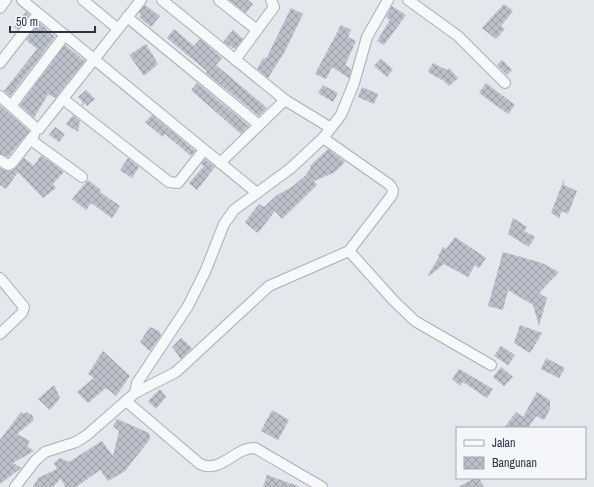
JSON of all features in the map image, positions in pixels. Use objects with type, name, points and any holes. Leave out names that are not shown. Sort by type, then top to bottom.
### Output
[{"type":"street","points":[[0,8],[6,0]]},
{"type":"street","points":[[22,0],[257,193]]},
{"type":"street","points":[[83,0],[118,29]]},
{"type":"street","points":[[0,160],[8,165],[12,163],[141,0]]},
{"type":"street","points":[[162,0],[284,100],[331,128]]},
{"type":"street","points":[[219,0],[257,30]]},
{"type":"street","points":[[235,60],[274,7],[271,0]]},
{"type":"street","points":[[135,393],[137,383],[188,306],[205,272],[224,224],[234,210],[291,168],[323,138],[341,115],[354,83],[367,37],[388,0]]},
{"type":"street","points":[[408,0],[458,36],[505,83]]},
{"type":"street","points":[[0,63],[38,14]]},
{"type":"street","points":[[127,17],[259,125]]},
{"type":"street","points":[[11,106],[65,35]]},
{"type":"street","points":[[0,96],[37,129],[39,129]]},
{"type":"street","points":[[63,99],[169,182],[178,183],[204,150]]},
{"type":"street","points":[[220,163],[284,100]]},
{"type":"street","points":[[15,487],[34,461],[45,452],[76,442],[87,435],[135,393],[176,372],[269,286],[349,251],[392,195],[393,190],[390,185],[323,138]]},
{"type":"street","points":[[31,140],[82,177]]},
{"type":"street","points":[[349,251],[394,302],[415,321],[491,365]]},
{"type":"street","points":[[0,278],[24,307],[22,313],[0,334]]},
{"type":"street","points":[[126,401],[200,464],[205,466],[214,466],[248,449],[255,448],[322,487]]},
{"type":"building","points":[[229,0],[248,0],[253,4],[246,13]]},
{"type":"building","points":[[504,4],[513,11],[501,26],[505,29],[496,39],[482,28]]},
{"type":"building","points":[[145,5],[160,16],[151,27],[139,17],[141,14],[139,12]]},
{"type":"building","points":[[392,6],[406,15],[384,45],[377,41],[390,20],[386,17]]},
{"type":"building","points":[[291,8],[303,14],[285,51],[268,78],[257,69],[264,57],[266,59]]},
{"type":"building","points":[[26,11],[29,15],[18,30],[14,27]]},
{"type":"building","points":[[39,23],[55,37],[10,96],[4,91],[37,49],[26,40]]},
{"type":"building","points":[[341,25],[351,30],[348,37],[356,41],[345,65],[351,69],[349,78],[332,67],[326,79],[315,74]]},
{"type":"building","points":[[174,29],[194,46],[200,39],[222,58],[216,65],[267,108],[259,116],[206,73],[207,71],[167,38]]},
{"type":"building","points":[[233,30],[243,39],[235,49],[223,42]]},
{"type":"building","points":[[146,44],[158,64],[144,76],[129,55]]},
{"type":"building","points":[[65,45],[85,61],[55,98],[48,94],[34,118],[20,105]]},
{"type":"building","points":[[381,59],[393,69],[387,77],[374,66]]},
{"type":"building","points":[[502,60],[512,70],[507,75],[497,65]]},
{"type":"building","points":[[433,63],[447,70],[449,68],[458,78],[449,86],[444,81],[428,72]]},
{"type":"building","points":[[197,83],[249,126],[241,134],[191,90]]},
{"type":"building","points":[[486,83],[515,105],[508,114],[479,93]]},
{"type":"building","points":[[323,85],[338,93],[333,102],[318,93]]},
{"type":"building","points":[[362,87],[378,94],[374,104],[358,97]]},
{"type":"building","points":[[86,90],[95,99],[87,106],[84,103],[83,106],[81,105],[83,102],[78,97]]},
{"type":"building","points":[[0,105],[29,131],[8,157],[0,154]]},
{"type":"building","points":[[73,115],[80,121],[78,132],[66,124]]},
{"type":"building","points":[[152,115],[195,151],[191,156],[165,134],[163,137],[145,122]]},
{"type":"building","points":[[55,127],[65,134],[59,142],[49,135]]},
{"type":"building","points":[[328,149],[345,162],[335,172],[314,181],[317,185],[282,219],[275,211],[258,233],[245,222],[259,204],[264,207],[277,195],[292,187],[305,176],[311,168],[310,166]]},
{"type":"building","points":[[41,155],[64,172],[53,184],[56,188],[43,198],[18,172],[6,189],[0,185],[0,168],[11,171],[17,167],[24,158],[34,166]]},
{"type":"building","points":[[128,158],[139,167],[132,178],[120,170]]},
{"type":"building","points":[[205,159],[215,167],[197,190],[189,183],[204,166],[201,164]]},
{"type":"building","points":[[564,179],[564,185],[577,191],[568,214],[562,211],[559,218],[551,213]]},
{"type":"building","points":[[88,180],[101,190],[100,192],[120,206],[112,218],[91,203],[86,210],[72,199]]},
{"type":"building","points":[[513,218],[527,227],[524,231],[535,237],[529,247],[508,234]]},
{"type":"building","points":[[455,237],[486,258],[479,268],[475,265],[468,277],[444,264],[429,276],[428,275],[443,247],[446,249]]},
{"type":"building","points":[[503,252],[542,263],[559,272],[539,293],[547,298],[539,326],[533,305],[508,290],[503,310],[488,306]]},
{"type":"building","points":[[520,325],[542,333],[530,353],[514,343]]},
{"type":"building","points":[[150,327],[159,331],[161,335],[150,351],[140,342]]},
{"type":"building","points":[[181,338],[192,348],[181,359],[172,347]]},
{"type":"building","points":[[501,346],[515,355],[508,365],[494,356]]},
{"type":"building","points":[[103,351],[130,376],[116,396],[106,388],[88,403],[77,392],[94,378],[88,374]]},
{"type":"building","points":[[546,358],[565,368],[559,378],[541,369]]},
{"type":"building","points":[[501,367],[513,377],[504,386],[493,377]]},
{"type":"building","points":[[459,369],[493,389],[487,398],[463,382],[460,386],[452,379]]},
{"type":"building","points":[[54,385],[60,398],[50,410],[38,399]]},
{"type":"building","points":[[160,389],[166,397],[156,409],[148,401]]},
{"type":"building","points":[[537,392],[550,400],[550,409],[544,420],[536,416],[529,427],[505,427],[516,412],[523,417]]},
{"type":"building","points":[[272,410],[289,420],[278,440],[261,431]]},
{"type":"building","points":[[21,412],[24,414],[26,412],[32,415],[34,420],[17,434],[30,441],[27,446],[34,451],[13,463],[21,468],[0,484],[0,440]]},
{"type":"building","points":[[117,419],[149,433],[150,439],[125,471],[108,481],[100,470],[76,487],[65,487],[61,478],[53,487],[33,487],[38,478],[57,469],[54,463],[60,458],[69,462],[102,441],[113,456],[119,431],[113,426]]},
{"type":"building","points":[[267,475],[298,486],[263,487]]},
{"type":"building","points":[[473,479],[480,479],[484,487],[458,487]]}]
